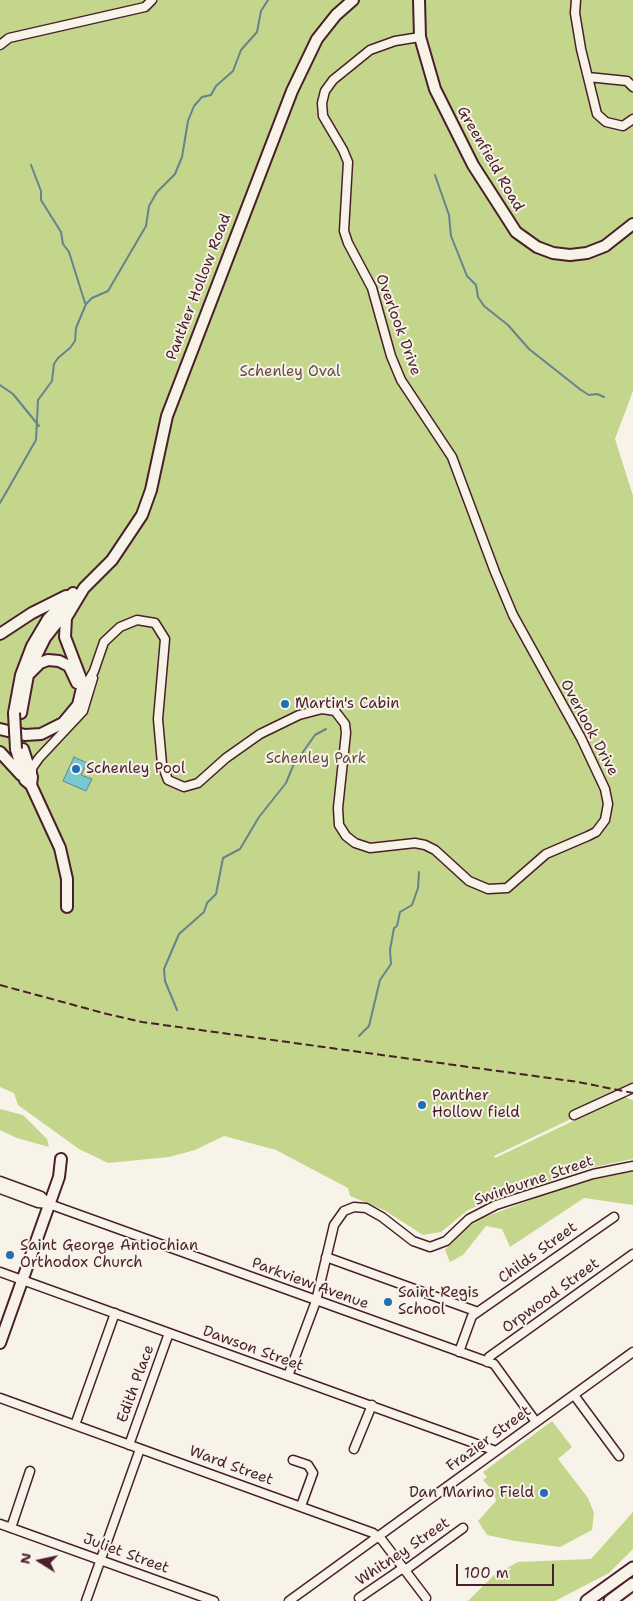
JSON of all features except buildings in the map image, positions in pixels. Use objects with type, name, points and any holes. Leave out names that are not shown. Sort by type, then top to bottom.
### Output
[{"type":"highway","points":[[587,1601],[633,1568]]},
{"type":"highway","points":[[610,1601],[633,1584]]},
{"type":"main road","name":"Panther Hollow Road","points":[[75,596],[112,560],[142,515],[151,490],[167,416],[292,91],[318,39],[336,15],[353,0]]},
{"type":"main road","name":"Greenfield Road","points":[[417,3],[420,37],[435,89],[462,146],[499,208],[522,238],[553,253],[579,254],[604,246],[633,224]]},
{"type":"main road","points":[[0,634],[32,613],[75,596]]},
{"type":"main road","points":[[18,713],[28,675],[44,638],[75,596]]},
{"type":"main road","points":[[0,729],[24,735],[49,732],[63,723],[74,711],[84,689],[82,678],[68,645],[64,627],[75,596]]},
{"type":"main road","points":[[67,907],[67,879],[60,848],[29,781],[20,749],[18,713],[21,675],[32,646],[48,619],[75,596]]},
{"type":"main road","points":[[0,722],[29,729],[43,727],[56,721],[72,704],[77,683],[74,672],[66,664],[54,660],[44,661],[32,668],[28,675]]},
{"type":"main road","points":[[0,752],[29,781]]},
{"type":"main road","points":[[0,1343],[50,1204],[61,1159]]},
{"type":"street","points":[[0,45],[9,38],[145,7],[152,0]]},
{"type":"street","points":[[576,0],[575,13],[597,114],[606,122],[623,126],[633,119]]},
{"type":"street","name":"Overlook Drive","points":[[29,781],[32,768],[39,758],[83,711],[104,642],[120,627],[137,620],[156,623],[165,639],[158,720],[162,764],[168,780],[184,787],[198,783],[226,758],[260,734],[299,715],[322,709],[335,711],[345,724],[346,733],[338,808],[340,825],[346,836],[355,843],[370,848],[415,843],[425,845],[435,850],[468,881],[493,890],[507,888],[546,854],[596,832],[605,820],[608,796],[593,762],[536,659],[505,596],[452,457],[401,380],[391,356],[372,288],[348,243],[344,230],[348,162],[343,150],[326,123],[322,109],[323,97],[334,80],[370,50],[395,41],[420,37]]},
{"type":"street","points":[[588,77],[627,81],[633,87]]},
{"type":"street","name":"Overlook Drive","points":[[84,689],[94,671]]},
{"type":"street","points":[[574,1115],[633,1088]]},
{"type":"street","name":"Swinburne Street","points":[[288,1376],[316,1301],[336,1219],[349,1208],[366,1208],[382,1217],[413,1241],[430,1247],[446,1241],[469,1219],[496,1205],[593,1174],[633,1166]]},
{"type":"street","name":"Parkview Avenue","points":[[0,1182],[41,1196],[50,1204]]},
{"type":"street","name":"Parkview Avenue","points":[[0,1189],[38,1203],[50,1204],[494,1364],[536,1422]]},
{"type":"street","name":"Childs Street","points":[[459,1352],[472,1316],[614,1217]]},
{"type":"street","name":"Orpwood Street","points":[[486,1362],[489,1357],[633,1254]]},
{"type":"street","points":[[326,1258],[478,1312]]},
{"type":"street","name":"Dawson Street","points":[[0,1272],[496,1451]]},
{"type":"street","points":[[75,1425],[115,1313]]},
{"type":"street","name":"Edith Place","points":[[130,1445],[169,1333]]},
{"type":"street","name":"Frazier Street","points":[[289,1601],[633,1352]]},
{"type":"street","points":[[574,1395],[618,1456]]},
{"type":"street","name":"Ward Street","points":[[0,1398],[301,1506],[379,1536]]},
{"type":"street","points":[[354,1449],[372,1405]]},
{"type":"street","points":[[86,1601],[140,1448]]},
{"type":"street","points":[[292,1460],[308,1465],[313,1473],[301,1506]]},
{"type":"street","points":[[11,1528],[30,1472]]},
{"type":"street","name":"Juliet Street","points":[[0,1524],[214,1601]]},
{"type":"street","name":"Whitney Street","points":[[359,1598],[463,1528]]},
{"type":"street","points":[[379,1536],[424,1600],[435,1600]]},
{"type":"green space","name":"Schenley Park","points":[[0,0],[633,0],[633,391],[615,439],[633,496],[633,1083],[577,1116],[494,1156],[495,1158],[624,1097],[633,1100],[633,1159],[585,1169],[493,1200],[468,1210],[441,1232],[423,1235],[384,1210],[350,1196],[348,1188],[276,1150],[224,1136],[195,1150],[169,1157],[108,1163],[79,1149],[18,1105],[14,1093],[0,1087]]},
{"type":"green space","points":[[0,1109],[23,1115],[47,1139],[49,1147],[17,1138],[0,1130]]},
{"type":"green space","points":[[633,1171],[633,1205],[584,1198],[510,1247],[502,1229],[486,1226],[463,1255],[450,1262],[445,1250],[466,1228],[485,1217],[570,1185]]},
{"type":"green space","name":"Dan Marino Field","points":[[552,1421],[572,1447],[558,1459],[588,1498],[594,1513],[592,1530],[560,1547],[487,1535],[478,1521],[496,1501],[494,1492],[483,1480],[487,1477],[483,1472]]},
{"type":"green space","points":[[633,1512],[633,1549],[609,1573],[555,1601],[468,1601],[494,1575],[518,1562],[591,1559]]},
{"type":"water","name":"Schenley Pool","points":[[74,757],[87,763],[81,775],[92,779],[86,791],[63,781]]},
{"type":"waterway","points":[[0,503],[36,440],[38,400],[52,381],[54,364],[75,341],[76,328],[86,304],[92,298],[108,291],[146,226],[149,206],[157,192],[175,174],[182,157],[188,121],[194,106],[202,97],[211,95],[216,86],[233,71],[241,50],[257,32],[261,11],[268,0]]},
{"type":"waterway","points":[[31,165],[41,191],[41,200],[61,232],[63,244],[69,252],[85,303]]},
{"type":"waterway","points":[[435,175],[449,215],[451,236],[467,276],[476,285],[478,297],[484,306],[508,325],[529,349],[581,390],[589,395],[597,394],[604,397]]},
{"type":"waterway","points":[[0,385],[13,394],[39,426]]},
{"type":"waterway","points":[[177,1010],[165,981],[164,969],[179,934],[204,912],[207,903],[216,894],[223,858],[240,849],[259,817],[286,783],[293,766],[315,735],[326,729]]},
{"type":"waterway","points":[[359,1036],[369,1026],[380,980],[391,964],[390,950],[394,928],[397,926],[400,912],[412,905],[418,888],[419,872]]},
{"type":"railway","points":[[0,985],[142,1022],[578,1082],[633,1093]]},
{"type":"place","name":"Martin's Cabin","points":[[285,704]]},
{"type":"place","name":"Schenley Pool","points":[[76,769]]},
{"type":"place","name":"Panther Hollow field","points":[[422,1105]]},
{"type":"place","name":"Saint George Antiochian Orthodox Church","points":[[10,1255]]},
{"type":"place","name":"Saint Regis School","points":[[388,1302]]},
{"type":"place","name":"Dan Marino Field","points":[[544,1493]]},
{"type":"park label","name":"Schenley Oval","points":[[290,372]]}]
